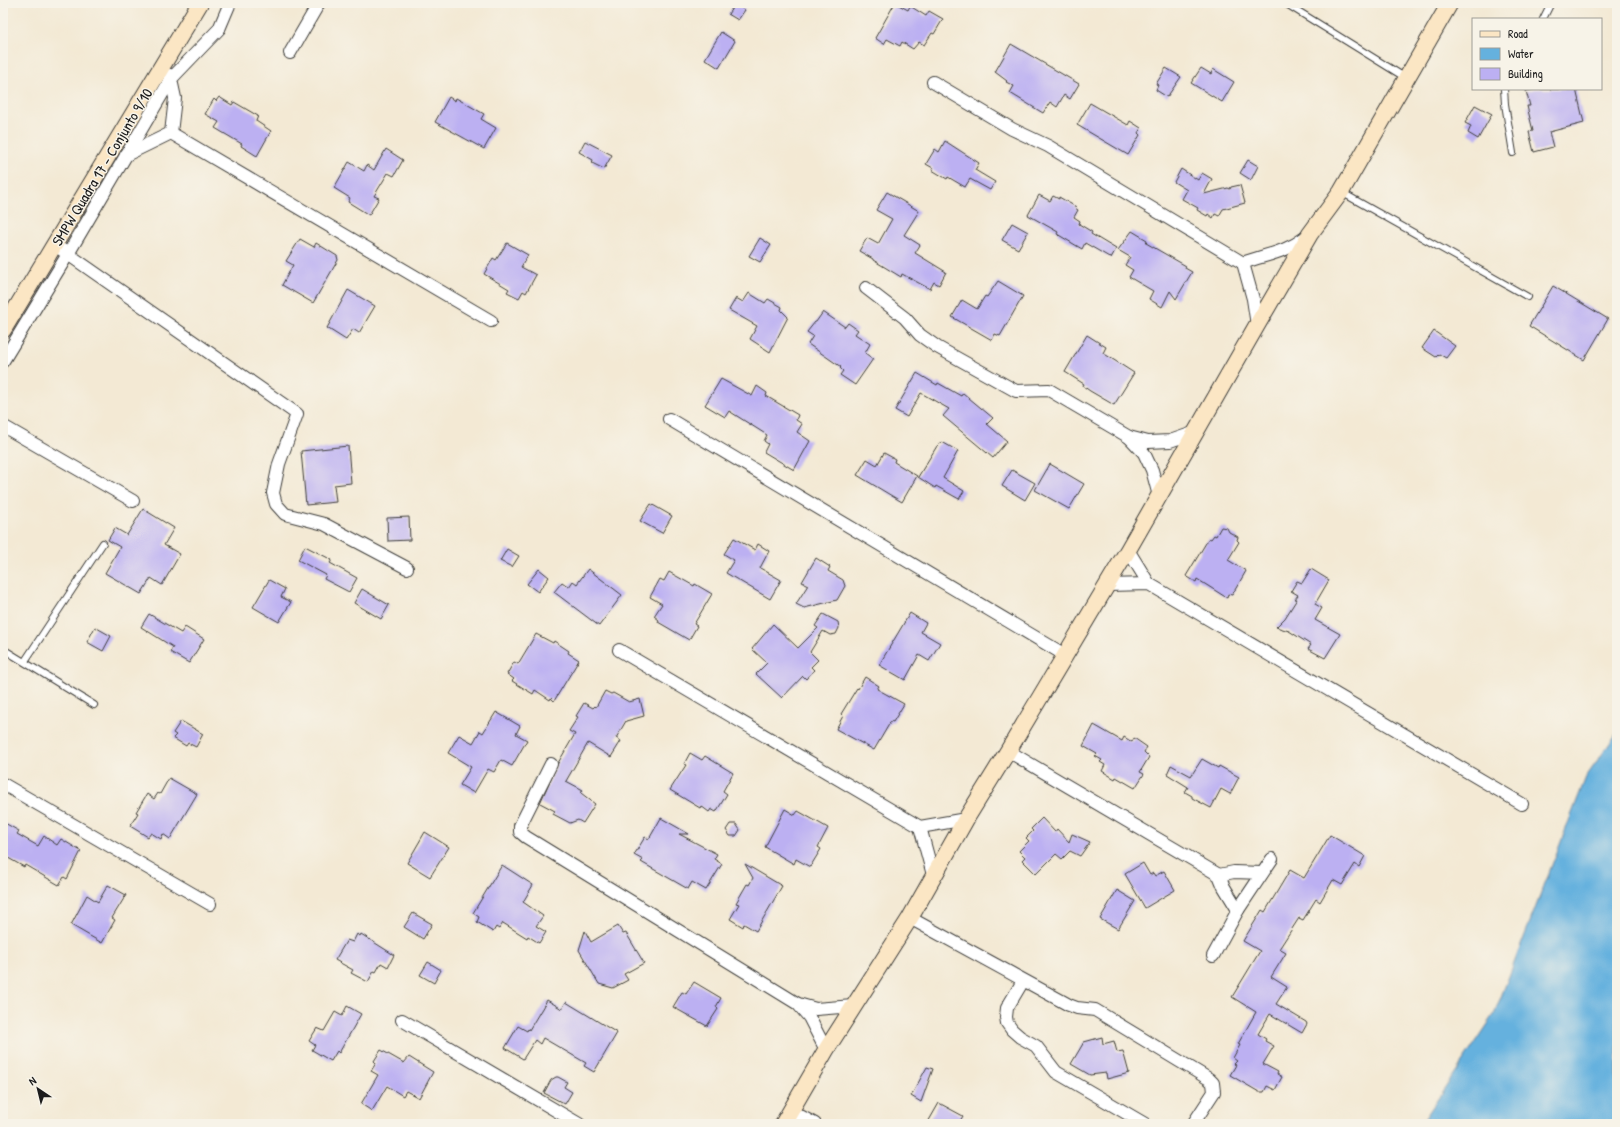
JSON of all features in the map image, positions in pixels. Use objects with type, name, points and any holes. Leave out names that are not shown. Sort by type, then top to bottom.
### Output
[{"type":"street","name":"SMPW Quadra 17 - Conjunto 9/10","points":[[3,330],[62,249],[101,166],[200,3]]},
{"type":"street","points":[[3,361],[62,249],[127,154],[171,79],[219,28],[230,3]]},
{"type":"street","points":[[290,53],[319,3]]},
{"type":"street","points":[[815,1124],[787,1117],[853,1006],[910,918],[966,819],[1160,496],[1310,234],[1341,192],[1450,3]]},
{"type":"street","points":[[167,59],[176,98],[171,133]]},
{"type":"street","points":[[933,82],[1012,129],[1048,146],[1243,263],[1253,299],[1257,325]]},
{"type":"street","points":[[101,166],[171,133]]},
{"type":"street","points":[[171,133],[491,320]]},
{"type":"street","points":[[1243,263],[1276,254],[1294,246],[1310,234]]},
{"type":"street","points":[[62,249],[297,414],[278,464],[273,493],[276,504],[285,514],[324,524],[407,568]]},
{"type":"street","points":[[866,288],[905,318],[920,335],[936,347],[1016,391],[1049,390],[1129,437],[1148,442],[1170,440],[1196,432]]},
{"type":"street","points":[[669,419],[1065,655]]},
{"type":"street","points":[[3,426],[133,501]]},
{"type":"street","points":[[1129,437],[1147,458],[1160,496]]},
{"type":"street","points":[[1128,550],[1149,584],[1522,804]]},
{"type":"street","points":[[1107,585],[1149,584]]},
{"type":"street","points":[[619,650],[920,827],[966,819]]},
{"type":"street","points":[[1008,751],[1219,875],[1224,888],[1238,910]]},
{"type":"street","points":[[551,764],[520,826],[520,832],[798,1004],[816,1009],[853,1006]]},
{"type":"street","points":[[3,784],[210,904]]},
{"type":"street","points":[[920,827],[933,875]]},
{"type":"street","points":[[1213,956],[1238,910],[1272,858]]},
{"type":"street","points":[[1219,875],[1234,872],[1262,873]]},
{"type":"street","points":[[910,918],[1068,1005],[1077,1008],[1095,1010],[1210,1079],[1213,1083],[1214,1092],[1193,1124]]},
{"type":"street","points":[[1023,981],[1007,1008],[1007,1023],[1012,1030],[1020,1037],[1036,1046],[1056,1072],[1145,1124]]},
{"type":"street","points":[[798,1004],[809,1017],[826,1050]]},
{"type":"street","points":[[402,1020],[579,1124]]},
{"type":"lane","points":[[1285,3],[1406,78]]},
{"type":"lane","points":[[1544,18],[1551,3]]},
{"type":"lane","points":[[1504,90],[1513,153]]},
{"type":"lane","points":[[1341,192],[1528,297]]},
{"type":"lane","points":[[25,661],[103,543]]},
{"type":"lane","points":[[3,649],[25,661],[94,705]]},
{"type":"water","points":[[1617,733],[1617,1124],[1421,1124],[1494,1015],[1586,777]]},
{"type":"building","points":[[895,3],[908,10],[910,6],[926,16],[929,11],[943,19],[934,34],[932,33],[924,45],[919,42],[913,49],[902,42],[900,46],[887,39],[884,44],[875,38]]},
{"type":"building","points":[[735,4],[745,10],[738,20],[728,14]]},
{"type":"building","points":[[721,32],[735,41],[719,68],[705,59]]},
{"type":"building","points":[[1011,44],[1079,84],[1070,99],[1064,95],[1057,107],[1050,102],[1043,113],[1010,93],[1014,86],[1006,82],[1007,81],[995,72]]},
{"type":"building","points":[[1166,68],[1181,77],[1167,97],[1156,90],[1158,85],[1156,84]]},
{"type":"building","points":[[1201,68],[1211,74],[1213,69],[1234,82],[1222,102],[1191,83]]},
{"type":"building","points":[[1576,90],[1584,123],[1549,132],[1553,147],[1534,152],[1529,132],[1533,131],[1527,106],[1530,106],[1526,91]]},
{"type":"building","points":[[219,97],[232,105],[234,102],[258,116],[256,121],[271,131],[257,156],[241,146],[242,144],[215,128],[219,122],[205,114],[214,99],[216,101]]},
{"type":"building","points":[[449,97],[455,101],[456,98],[484,114],[481,119],[496,128],[484,149],[435,122]]},
{"type":"building","points":[[1090,103],[1128,125],[1130,121],[1141,128],[1138,133],[1140,135],[1128,155],[1077,125]]},
{"type":"building","points":[[1475,105],[1492,114],[1478,139],[1468,133],[1471,126],[1465,123]]},
{"type":"building","points":[[585,141],[612,155],[604,169],[592,163],[593,160],[579,152]]},
{"type":"building","points":[[945,141],[979,163],[975,170],[995,182],[990,190],[970,179],[965,187],[948,177],[947,179],[932,170],[933,168],[926,164],[935,149],[939,152]]},
{"type":"building","points":[[386,149],[403,160],[394,176],[388,173],[374,196],[379,198],[369,215],[348,202],[350,198],[334,188],[349,162],[364,171],[367,165],[374,170]]},
{"type":"building","points":[[1248,160],[1258,166],[1251,180],[1240,173]]},
{"type":"building","points":[[1181,169],[1198,180],[1202,173],[1212,179],[1204,194],[1228,188],[1230,189],[1231,187],[1240,185],[1245,203],[1223,209],[1219,216],[1215,214],[1213,218],[1208,214],[1207,216],[1197,210],[1198,208],[1182,199],[1187,190],[1174,182]]},
{"type":"building","points":[[887,192],[919,211],[904,235],[920,245],[915,253],[946,272],[939,285],[934,282],[930,289],[902,274],[901,277],[859,251],[867,238],[878,244],[892,219],[876,210]]},
{"type":"building","points":[[1039,195],[1050,201],[1053,196],[1059,199],[1059,197],[1076,207],[1075,208],[1078,210],[1074,217],[1080,221],[1079,224],[1092,232],[1091,234],[1116,249],[1111,258],[1085,243],[1082,249],[1057,234],[1058,232],[1028,215]]},
{"type":"building","points":[[1012,223],[1028,232],[1018,249],[1002,240]]},
{"type":"building","points":[[1132,231],[1147,240],[1146,243],[1186,266],[1185,268],[1192,272],[1176,299],[1170,291],[1162,307],[1149,299],[1153,291],[1129,277],[1133,270],[1125,265],[1130,257],[1118,250]]},
{"type":"building","points":[[760,238],[771,245],[760,262],[749,256]]},
{"type":"building","points":[[300,239],[314,247],[316,243],[337,256],[338,260],[313,303],[282,285],[293,265],[286,261]]},
{"type":"building","points":[[507,243],[528,255],[521,267],[536,275],[526,293],[523,291],[519,298],[507,292],[509,289],[484,274],[493,258],[496,260]]},
{"type":"building","points":[[998,281],[1023,296],[1000,336],[995,334],[992,340],[952,317],[962,300],[977,309],[985,296],[987,297]]},
{"type":"building","points":[[1553,286],[1608,319],[1584,360],[1529,326]]},
{"type":"building","points":[[348,290],[375,306],[359,333],[353,329],[346,340],[327,328]]},
{"type":"building","points":[[749,293],[765,303],[768,299],[782,307],[781,310],[788,317],[770,352],[750,339],[757,326],[729,310],[736,298],[743,302]]},
{"type":"building","points":[[823,312],[845,327],[848,323],[858,330],[855,334],[870,344],[865,353],[873,359],[855,385],[840,375],[843,371],[840,368],[841,367],[808,344],[813,336],[807,332]]},
{"type":"building","points":[[1434,331],[1455,346],[1446,358],[1439,354],[1436,357],[1422,348]]},
{"type":"building","points":[[1087,335],[1106,347],[1103,353],[1134,373],[1114,405],[1090,391],[1083,386],[1084,384],[1065,372]]},
{"type":"building","points":[[917,373],[937,385],[938,383],[961,396],[963,393],[993,418],[987,424],[1007,441],[993,458],[943,416],[949,409],[921,393],[907,417],[895,410]]},
{"type":"building","points":[[721,379],[752,396],[757,386],[767,393],[766,396],[798,415],[796,420],[802,424],[797,432],[810,441],[794,470],[764,452],[768,444],[764,441],[767,435],[729,411],[725,417],[705,405]]},
{"type":"building","points":[[942,442],[958,451],[943,478],[964,491],[959,499],[936,486],[935,488],[918,477],[937,446]]},
{"type":"building","points":[[348,446],[351,483],[334,485],[336,502],[306,505],[301,451]]},
{"type":"building","points":[[884,453],[895,459],[894,462],[917,476],[902,502],[857,475],[867,459],[877,465]]},
{"type":"building","points":[[1050,464],[1084,484],[1069,509],[1035,490]]},
{"type":"building","points":[[1012,470],[1035,483],[1025,500],[1002,486]]},
{"type":"building","points":[[651,504],[672,516],[662,533],[640,521]]},
{"type":"building","points":[[143,509],[174,528],[164,545],[180,554],[162,585],[151,578],[141,594],[105,573],[120,547],[108,540],[115,528],[127,535]]},
{"type":"building","points":[[409,517],[410,540],[388,541],[387,518]]},
{"type":"building","points":[[1221,527],[1227,528],[1229,532],[1238,537],[1237,540],[1239,542],[1228,560],[1246,571],[1232,595],[1228,594],[1227,598],[1197,579],[1196,582],[1186,576],[1209,538],[1211,539],[1214,535],[1216,536]]},
{"type":"building","points":[[734,538],[755,550],[758,544],[769,551],[760,568],[781,580],[770,599],[726,573],[734,560],[724,554]]},
{"type":"building","points":[[305,546],[332,560],[330,563],[357,578],[349,592],[324,579],[326,575],[298,560]]},
{"type":"building","points":[[507,549],[519,556],[512,567],[500,561]]},
{"type":"building","points":[[816,558],[830,567],[828,571],[843,580],[845,586],[837,600],[804,608],[796,604],[808,585],[802,582]]},
{"type":"building","points":[[539,569],[549,577],[538,592],[527,584]]},
{"type":"building","points":[[588,569],[622,595],[599,626],[554,592],[562,582],[569,587],[573,581],[577,584]]},
{"type":"building","points":[[1311,569],[1329,580],[1315,604],[1322,608],[1315,620],[1340,634],[1325,658],[1308,649],[1311,645],[1289,631],[1276,627],[1285,618],[1297,599],[1295,599],[1298,595],[1291,591],[1297,581],[1302,583]]},
{"type":"building","points":[[669,572],[712,594],[694,624],[697,626],[689,640],[658,622],[659,620],[654,616],[662,604],[650,597],[660,579],[664,581]]},
{"type":"building","points":[[269,580],[285,589],[281,597],[291,602],[279,622],[253,607]]},
{"type":"building","points":[[362,589],[389,605],[381,619],[354,603]]},
{"type":"building","points":[[910,613],[926,623],[921,632],[940,643],[929,661],[919,655],[905,680],[879,665]]},
{"type":"building","points":[[149,614],[181,633],[185,627],[204,639],[189,663],[170,652],[173,647],[141,627]]},
{"type":"building","points":[[823,614],[838,622],[839,628],[836,634],[830,635],[823,631],[810,652],[818,660],[811,667],[814,670],[806,679],[803,676],[782,698],[756,674],[767,663],[752,649],[773,624],[798,648],[818,628],[815,626]]},
{"type":"building","points":[[95,627],[111,636],[103,651],[87,642]]},
{"type":"building","points":[[536,634],[553,643],[554,641],[579,660],[554,701],[535,690],[533,694],[512,681],[514,679],[507,674],[514,662],[518,664]]},
{"type":"building","points":[[865,677],[879,686],[877,689],[904,704],[893,722],[891,721],[874,750],[836,729],[843,716],[841,714]]},
{"type":"building","points":[[605,691],[611,694],[613,693],[629,702],[640,699],[644,716],[626,721],[616,738],[621,741],[611,757],[588,743],[566,781],[583,790],[581,793],[595,804],[583,823],[578,820],[570,823],[553,814],[555,811],[540,803],[558,763],[575,734],[569,731],[578,717],[576,716],[584,703],[593,708],[595,706],[596,707]]},
{"type":"building","points":[[496,712],[520,726],[516,734],[527,740],[512,766],[501,760],[494,772],[488,769],[474,793],[460,785],[471,767],[448,753],[459,735],[473,743],[480,731],[483,733]]},
{"type":"building","points":[[181,721],[203,734],[196,747],[188,743],[186,746],[173,738],[176,735],[173,733]]},
{"type":"building","points":[[1094,725],[1122,741],[1124,737],[1132,742],[1134,738],[1147,747],[1144,752],[1149,757],[1140,772],[1144,774],[1135,788],[1102,771],[1105,765],[1100,762],[1102,760],[1095,756],[1097,754],[1083,746]]},
{"type":"building","points":[[690,753],[702,760],[705,756],[733,773],[723,791],[727,794],[716,812],[711,809],[709,812],[701,806],[700,808],[670,790],[686,765],[684,764]]},
{"type":"building","points":[[1202,759],[1239,777],[1230,794],[1221,789],[1211,808],[1192,798],[1192,796],[1185,792],[1188,787],[1167,774],[1171,765],[1191,776]]},
{"type":"building","points":[[169,778],[197,794],[170,839],[163,834],[161,839],[151,833],[148,837],[130,826],[138,813],[136,812],[147,794],[154,799],[158,793],[160,794]]},
{"type":"building","points":[[785,809],[795,815],[798,811],[828,828],[818,847],[821,849],[810,867],[796,859],[794,864],[765,847]]},
{"type":"building","points":[[661,818],[689,834],[679,834],[717,854],[714,859],[722,864],[706,890],[692,882],[688,889],[641,862],[643,860],[634,855],[645,837],[649,839]]},
{"type":"building","points":[[1042,818],[1055,832],[1057,829],[1069,842],[1072,834],[1090,842],[1080,856],[1070,851],[1062,859],[1056,854],[1036,874],[1022,860],[1025,857],[1019,851],[1029,841],[1026,838],[1033,831],[1031,829]]},
{"type":"building","points":[[3,822],[19,831],[17,834],[38,846],[44,836],[57,845],[61,839],[81,851],[67,879],[64,877],[59,885],[25,865],[24,867],[3,855]]},
{"type":"building","points":[[730,824],[736,824],[740,830],[736,836],[730,836],[726,830]]},
{"type":"building","points":[[425,832],[449,847],[430,877],[407,863]]},
{"type":"building","points":[[1330,835],[1365,856],[1359,867],[1355,864],[1342,885],[1333,880],[1320,902],[1316,899],[1303,920],[1299,918],[1279,949],[1286,953],[1271,977],[1287,987],[1276,1004],[1307,1024],[1302,1033],[1270,1014],[1258,1034],[1266,1039],[1265,1041],[1274,1046],[1263,1064],[1278,1072],[1277,1074],[1282,1077],[1275,1090],[1267,1086],[1264,1092],[1259,1092],[1230,1075],[1236,1065],[1234,1064],[1237,1061],[1233,1058],[1240,1045],[1238,1044],[1256,1012],[1232,997],[1260,951],[1243,941],[1262,910],[1265,912],[1290,870],[1304,878]]},
{"type":"building","points":[[1143,863],[1150,875],[1153,873],[1155,876],[1164,871],[1175,890],[1145,908],[1125,874]]},
{"type":"building","points":[[745,864],[782,886],[756,931],[744,924],[743,927],[730,919],[739,904],[736,903],[747,884],[749,885],[753,878]]},
{"type":"building","points":[[502,865],[533,885],[523,902],[543,916],[536,926],[546,932],[539,943],[528,936],[527,938],[503,923],[499,929],[496,927],[493,932],[477,922],[479,917],[473,913]]},
{"type":"building","points":[[108,885],[126,895],[112,918],[115,920],[102,943],[71,925],[87,895],[98,902]]},
{"type":"building","points":[[1117,890],[1135,901],[1118,929],[1100,919]]},
{"type":"building","points":[[413,913],[432,924],[423,939],[404,927]]},
{"type":"building","points":[[618,926],[623,934],[626,933],[644,963],[624,974],[628,980],[613,988],[599,984],[579,950],[585,931],[591,942]]},
{"type":"building","points":[[357,934],[360,936],[361,934],[394,955],[388,967],[381,963],[376,972],[374,971],[368,982],[351,973],[353,970],[335,960],[347,940],[353,942]]},
{"type":"building","points":[[428,962],[441,970],[434,983],[420,975]]},
{"type":"building","points":[[694,982],[721,998],[716,1007],[718,1009],[707,1026],[673,1007],[682,992],[686,994]]},
{"type":"building","points":[[547,1000],[562,1009],[566,1002],[617,1033],[594,1072],[584,1066],[586,1063],[543,1038],[540,1044],[535,1040],[523,1059],[505,1048],[518,1026],[527,1031],[528,1029],[529,1030]]},
{"type":"building","points":[[347,1006],[361,1014],[339,1053],[337,1051],[331,1061],[312,1050],[315,1045],[309,1041],[317,1028],[324,1031],[335,1012],[342,1016]]},
{"type":"building","points":[[1102,1037],[1103,1044],[1114,1041],[1117,1052],[1123,1051],[1129,1073],[1107,1079],[1106,1073],[1090,1075],[1071,1064],[1084,1042]]},
{"type":"building","points":[[381,1050],[404,1063],[409,1057],[433,1072],[419,1098],[406,1091],[403,1096],[387,1086],[372,1111],[361,1104],[378,1075],[371,1071],[376,1063],[374,1061]]},
{"type":"building","points":[[927,1067],[933,1069],[921,1102],[911,1096]]},
{"type":"building","points":[[556,1077],[567,1082],[564,1087],[572,1092],[565,1104],[544,1093],[551,1080]]},
{"type":"building","points":[[939,1103],[963,1116],[958,1124],[927,1124]]}]
